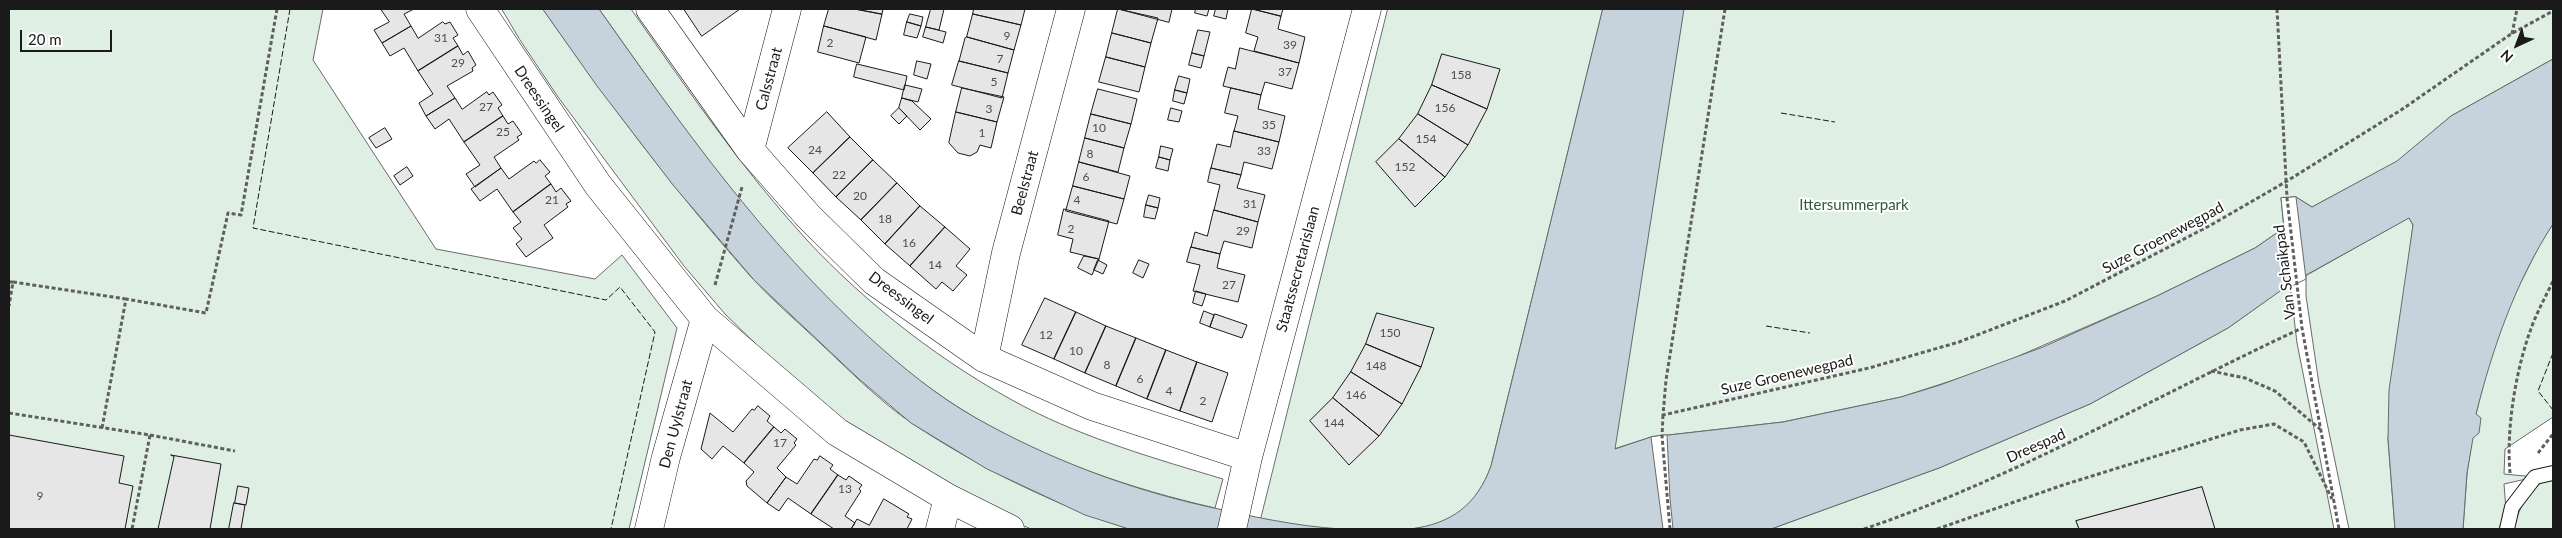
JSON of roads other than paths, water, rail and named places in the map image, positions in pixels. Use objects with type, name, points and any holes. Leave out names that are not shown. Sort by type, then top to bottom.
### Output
[{"type":"street","name":"Dreessingel","points":[[480,9],[598,185],[705,319],[837,432],[948,498],[1010,529]]},
{"type":"street","name":"Dreessingel","points":[[650,9],[750,150],[808,216],[874,281],[984,358],[1092,406],[1248,457]]},
{"type":"street","name":"Calsstraat","points":[[750,150],[787,9]]},
{"type":"street","name":"Beelstraat","points":[[984,358],[1006,253],[1071,9]]},
{"type":"street","name":"Staatssecretarislaan","points":[[1235,518],[1248,457],[1367,9]]},
{"type":"street","name":"Den Uylstraat","points":[[649,529],[666,457],[705,319]]},
{"type":"street","points":[[940,529],[948,498]]},
{"type":"lane","points":[[2507,529],[2512,507],[2535,477],[2553,473]]},
{"type":"park label","name":"Ittersummerpark","points":[[1854,205]]}]
